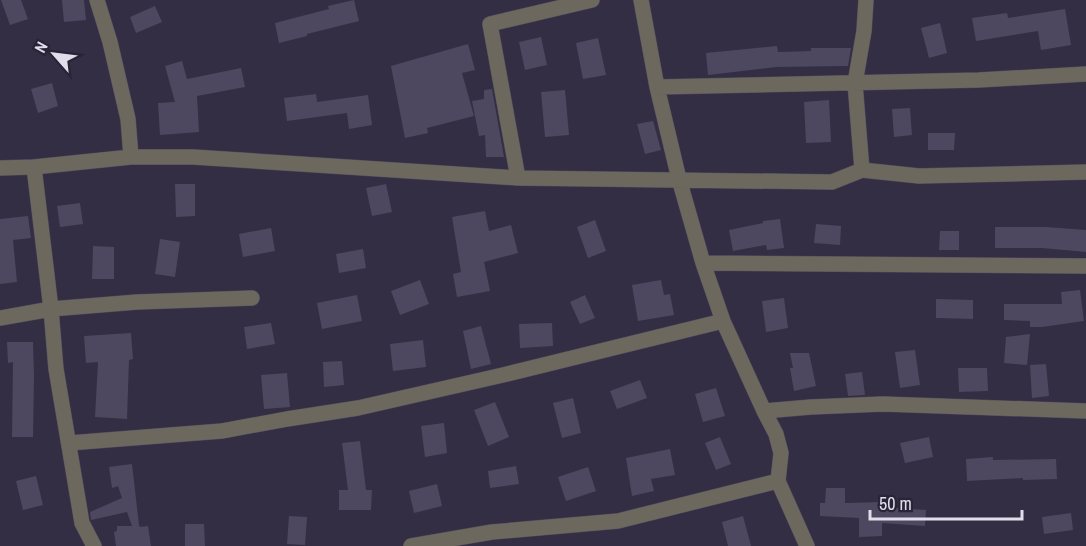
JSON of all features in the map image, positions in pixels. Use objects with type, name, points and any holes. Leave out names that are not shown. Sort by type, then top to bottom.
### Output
[{"type":"street","points":[[97,0],[110,42],[128,119],[131,157]]},
{"type":"street","points":[[518,178],[490,24],[592,0]]},
{"type":"street","points":[[641,0],[657,87],[679,179],[703,263],[723,321],[776,434],[782,453],[778,481],[807,546]]},
{"type":"street","points":[[862,170],[855,83],[864,31],[866,0]]},
{"type":"street","points":[[657,87],[979,80],[1086,74]]},
{"type":"street","points":[[0,168],[34,167],[131,157],[193,157],[518,178],[832,182],[862,170],[919,176],[1086,172]]},
{"type":"street","points":[[34,167],[56,369],[82,523],[94,546]]},
{"type":"street","points":[[703,263],[1086,266]]},
{"type":"street","points":[[0,318],[51,309],[137,302],[252,298]]},
{"type":"street","points":[[69,443],[222,431],[358,408],[723,321]]},
{"type":"street","points":[[764,411],[883,404],[1086,411]]},
{"type":"street","points":[[411,546],[492,532],[618,521],[778,481]]},
{"type":"building","points":[[1,0],[21,0],[28,19],[10,25]]},
{"type":"building","points":[[62,0],[84,0],[86,20],[64,22]]},
{"type":"building","points":[[354,0],[359,21],[279,43],[275,23]]},
{"type":"building","points":[[155,6],[162,22],[136,33],[130,17]]},
{"type":"building","points":[[1065,9],[1071,45],[1041,50],[1038,31],[976,41],[972,18],[1007,13],[1008,18]]},
{"type":"building","points":[[940,23],[947,53],[929,58],[921,28]]},
{"type":"building","points":[[541,37],[547,65],[525,70],[519,42]]},
{"type":"building","points":[[598,38],[606,75],[583,79],[576,43]]},
{"type":"building","points":[[468,44],[475,70],[462,73],[474,116],[427,128],[428,133],[405,138],[391,66]]},
{"type":"building","points":[[777,46],[778,52],[811,51],[811,48],[851,48],[848,66],[776,67],[708,75],[706,53]]},
{"type":"building","points":[[182,61],[187,79],[241,68],[245,87],[197,96],[199,132],[160,135],[158,103],[175,102],[165,66]]},
{"type":"building","points":[[52,83],[58,106],[38,113],[31,89]]},
{"type":"building","points":[[492,89],[504,157],[486,157],[485,135],[479,136],[472,101],[484,99],[484,90]]},
{"type":"building","points":[[565,90],[569,135],[545,137],[541,92]]},
{"type":"building","points":[[316,94],[317,102],[368,95],[372,125],[349,129],[347,113],[287,121],[284,98]]},
{"type":"building","points":[[829,100],[831,142],[806,143],[804,102]]},
{"type":"building","points":[[910,108],[912,135],[894,137],[892,109]]},
{"type":"building","points":[[653,121],[661,150],[645,154],[637,124]]},
{"type":"building","points":[[928,133],[955,133],[954,150],[928,150]]},
{"type":"building","points":[[175,184],[195,184],[195,216],[176,217]]},
{"type":"building","points":[[386,184],[392,212],[372,216],[366,188]]},
{"type":"building","points":[[80,203],[83,224],[60,227],[57,206]]},
{"type":"building","points":[[485,211],[489,231],[511,225],[518,253],[484,262],[490,291],[457,297],[453,274],[461,272],[452,217]]},
{"type":"building","points":[[28,216],[31,238],[13,240],[17,282],[0,284],[0,219]]},
{"type":"building","points":[[780,219],[784,248],[767,250],[766,245],[733,251],[729,230]]},
{"type":"building","points":[[595,220],[606,251],[588,258],[577,227]]},
{"type":"building","points":[[816,224],[841,226],[840,245],[814,243]]},
{"type":"building","points":[[995,227],[1086,230],[1086,252],[1042,248],[995,248]]},
{"type":"building","points":[[271,228],[275,251],[243,257],[239,234]]},
{"type":"building","points":[[940,231],[959,231],[959,250],[939,250]]},
{"type":"building","points":[[160,239],[180,242],[175,277],[155,274]]},
{"type":"building","points":[[93,246],[114,247],[114,279],[92,279]]},
{"type":"building","points":[[363,249],[366,268],[339,273],[336,254]]},
{"type":"building","points":[[420,280],[429,304],[400,315],[391,291]]},
{"type":"building","points":[[661,280],[664,295],[670,294],[674,315],[638,321],[632,285]]},
{"type":"building","points":[[1080,290],[1084,321],[1030,327],[1030,321],[1004,320],[1004,304],[1062,304],[1061,292]]},
{"type":"building","points":[[357,295],[362,321],[322,329],[317,303]]},
{"type":"building","points":[[585,295],[595,318],[580,324],[570,302]]},
{"type":"building","points":[[784,298],[788,328],[766,332],[762,301]]},
{"type":"building","points":[[936,299],[973,300],[973,319],[936,318]]},
{"type":"building","points":[[271,323],[275,344],[247,349],[244,327]]},
{"type":"building","points":[[552,323],[553,346],[520,348],[519,324]]},
{"type":"building","points":[[481,326],[491,364],[471,369],[463,331]]},
{"type":"building","points":[[131,333],[133,359],[129,360],[127,419],[95,417],[98,362],[86,363],[84,336]]},
{"type":"building","points":[[1030,334],[1027,365],[1004,363],[1006,337]]},
{"type":"building","points":[[423,340],[426,367],[393,371],[390,344]]},
{"type":"building","points":[[7,342],[33,342],[33,437],[12,437],[13,362],[8,363]]},
{"type":"building","points":[[915,350],[920,385],[900,388],[895,352]]},
{"type":"building","points":[[790,353],[809,353],[816,386],[794,391]]},
{"type":"building","points":[[342,361],[344,385],[324,387],[323,362]]},
{"type":"building","points":[[1046,364],[1049,396],[1032,398],[1030,365]]},
{"type":"building","points":[[958,368],[987,368],[988,391],[959,392]]},
{"type":"building","points":[[862,372],[865,395],[848,396],[845,374]]},
{"type":"building","points":[[287,373],[290,407],[264,409],[261,375]]},
{"type":"building","points":[[640,380],[647,398],[617,409],[610,391]]},
{"type":"building","points":[[716,388],[725,416],[703,422],[695,394]]},
{"type":"building","points":[[573,398],[581,433],[562,438],[553,403]]},
{"type":"building","points":[[495,402],[509,437],[488,446],[474,410]]},
{"type":"building","points":[[444,423],[447,453],[425,457],[421,426]]},
{"type":"building","points":[[720,437],[731,464],[716,470],[705,443]]},
{"type":"building","points":[[929,437],[933,457],[905,463],[900,443]]},
{"type":"building","points":[[360,441],[366,490],[372,490],[371,510],[339,510],[339,490],[348,490],[342,443]]},
{"type":"building","points":[[670,449],[675,475],[651,479],[654,491],[632,496],[626,458]]},
{"type":"building","points":[[993,457],[993,460],[1056,459],[1057,479],[967,481],[966,459]]},
{"type":"building","points":[[132,464],[139,525],[140,527],[148,526],[151,546],[116,546],[114,532],[117,531],[117,526],[132,526],[127,512],[91,520],[90,512],[122,498],[118,486],[112,488],[109,467]]},
{"type":"building","points":[[516,466],[519,484],[490,488],[488,471]]},
{"type":"building","points":[[588,467],[596,491],[566,501],[558,477]]},
{"type":"building","points":[[36,476],[43,505],[23,510],[16,481]]},
{"type":"building","points":[[437,484],[442,506],[414,513],[409,491]]},
{"type":"building","points":[[826,488],[845,488],[845,503],[882,502],[882,507],[926,510],[925,526],[882,523],[882,536],[859,537],[859,518],[820,516],[820,503],[825,503]]},
{"type":"building","points":[[1071,513],[1073,530],[1044,534],[1042,517]]},
{"type":"building","points":[[289,516],[307,517],[305,545],[287,544]]},
{"type":"building","points":[[743,516],[751,546],[728,546],[722,522]]},
{"type":"building","points":[[185,524],[204,524],[205,546],[185,546]]}]
